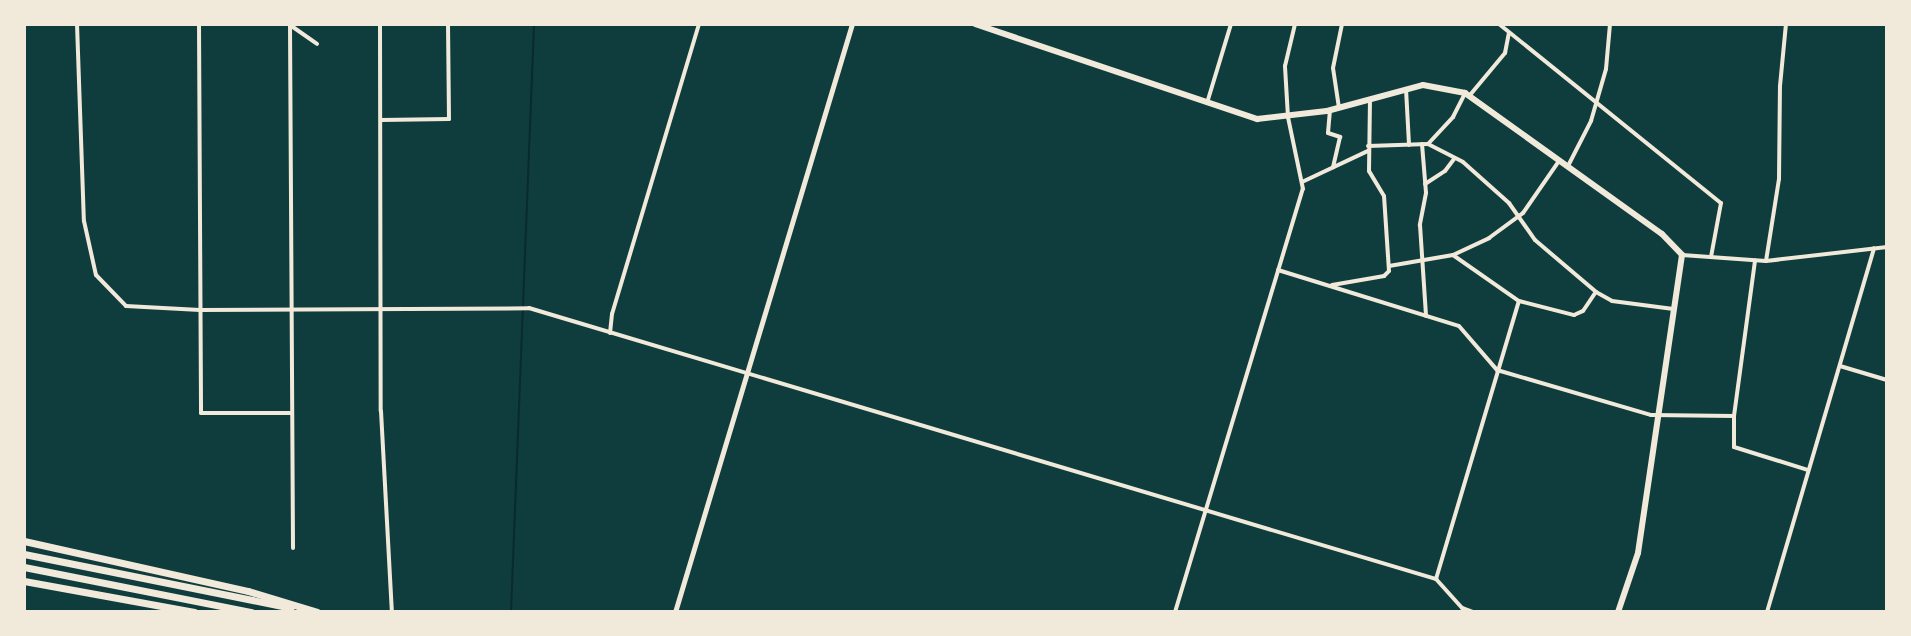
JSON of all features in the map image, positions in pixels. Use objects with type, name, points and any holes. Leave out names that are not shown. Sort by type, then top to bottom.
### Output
[{"type":"highway","points":[[24,541],[248,591],[317,612]]},
{"type":"highway","points":[[24,554],[312,612]]},
{"type":"highway","points":[[24,567],[252,612]]},
{"type":"highway","points":[[24,581],[194,612]]},
{"type":"main road","points":[[975,24],[1257,119],[1288,117],[1330,110],[1406,88],[1437,86],[1468,94],[1662,234],[1682,255],[1638,553],[1618,612]]},
{"type":"street","points":[[78,24],[84,220],[96,275],[126,306],[203,310],[529,308],[1436,579],[1462,608],[1473,612]]},
{"type":"street","points":[[187,24],[200,24],[203,310],[201,413],[292,413]]},
{"type":"street","points":[[380,24],[381,411],[392,612]]},
{"type":"street","points":[[381,120],[448,119],[448,24]]},
{"type":"street","points":[[610,333],[612,314],[699,24]]},
{"type":"street","points":[[675,612],[852,24]]},
{"type":"street","points":[[1207,103],[1231,24]]},
{"type":"street","points":[[1175,612],[1278,270],[1302,182],[1288,117],[1285,66],[1295,24]]},
{"type":"street","points":[[1339,108],[1333,68],[1342,24]]},
{"type":"street","points":[[1499,24],[1721,202],[1711,257]]},
{"type":"street","points":[[1568,166],[1597,103],[1611,24]]},
{"type":"street","points":[[1766,261],[1779,179],[1780,86],[1786,24]]},
{"type":"street","points":[[290,25],[317,44]]},
{"type":"street","points":[[290,25],[293,548]]},
{"type":"street","points":[[1428,144],[1505,53],[1509,33]]},
{"type":"street","points":[[1406,88],[1409,145]]},
{"type":"street","points":[[1331,285],[1384,276],[1389,266],[1384,196],[1369,171],[1370,98]]},
{"type":"street","points":[[1330,110],[1328,133],[1340,137],[1333,168]]},
{"type":"street","points":[[1422,144],[1425,183],[1420,225],[1426,316]]},
{"type":"street","points":[[1302,182],[1368,149],[1428,144],[1478,174],[1509,203],[1534,240],[1596,292],[1612,301],[1673,309]]},
{"type":"street","points":[[1425,183],[1446,171],[1454,159]]},
{"type":"street","points":[[1389,266],[1453,255],[1489,238],[1517,216],[1559,160]]},
{"type":"street","points":[[1682,255],[1766,261],[1887,247]]},
{"type":"street","points":[[1767,612],[1874,248]]},
{"type":"street","points":[[1453,255],[1519,301],[1574,315],[1583,311],[1596,292]]},
{"type":"street","points":[[1755,260],[1734,416],[1734,447],[1808,470]]},
{"type":"street","points":[[1278,270],[1459,326],[1497,370],[1658,416],[1734,416]]},
{"type":"street","points":[[1436,579],[1519,301]]},
{"type":"street","points":[[1840,366],[1887,380]]},
{"type":"waterway","points":[[511,612],[534,24]]}]
